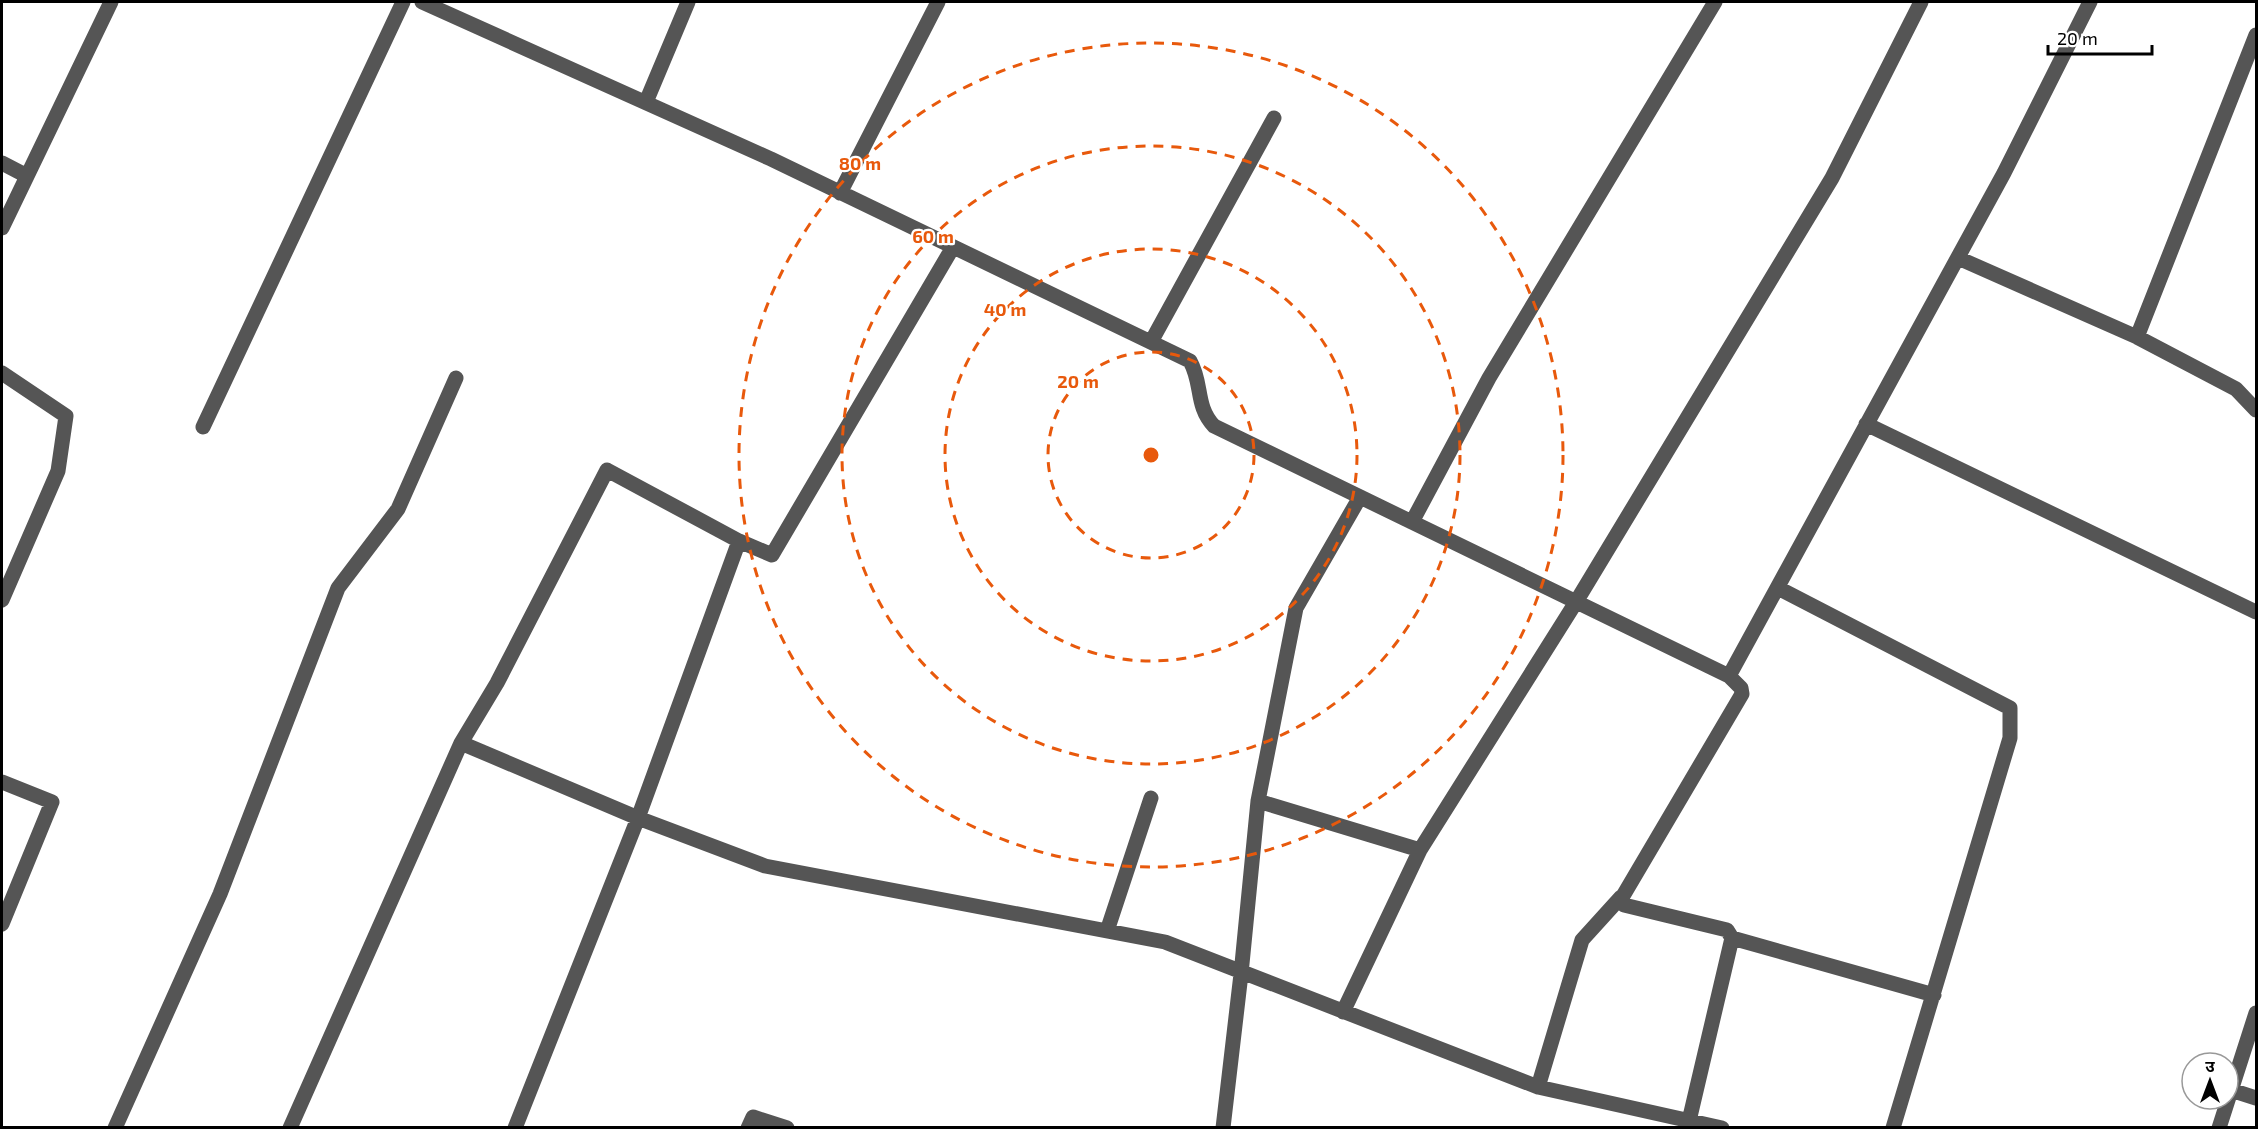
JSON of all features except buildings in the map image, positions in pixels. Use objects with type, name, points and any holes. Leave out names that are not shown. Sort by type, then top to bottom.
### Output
[{"type":"street","points":[[2,228],[111,2]]},
{"type":"street","points":[[203,427],[403,2]]},
{"type":"street","points":[[422,2],[646,102],[1190,361],[1198,375],[1203,415],[1214,426],[1729,676],[1741,688],[1742,694],[1621,897],[1582,940],[1538,1087]]},
{"type":"street","points":[[646,102],[688,2]]},
{"type":"street","points":[[840,193],[938,2]]},
{"type":"street","points":[[1412,522],[1489,378],[1715,2]]},
{"type":"street","points":[[1343,1012],[1420,850],[1576,602],[1832,178],[1921,2]]},
{"type":"street","points":[[1729,676],[1958,258],[2090,2]]},
{"type":"street","points":[[2137,337],[2256,35]]},
{"type":"street","points":[[1151,342],[1274,118]]},
{"type":"street","points":[[2,163],[27,176]]},
{"type":"street","points":[[290,1128],[461,743],[497,683],[607,470],[739,541],[772,555],[953,247]]},
{"type":"street","points":[[1958,258],[2137,337],[2236,389],[2256,410]]},
{"type":"street","points":[[2,373],[66,416],[58,471],[2,600]]},
{"type":"street","points":[[115,1128],[220,894],[338,588],[398,509],[456,378]]},
{"type":"street","points":[[1866,424],[2256,612]]},
{"type":"street","points":[[1223,1128],[1258,801],[1296,608],[1360,497]]},
{"type":"street","points":[[514,1128],[638,818],[739,541]]},
{"type":"street","points":[[1778,588],[2010,708],[2010,738],[1893,1128]]},
{"type":"street","points":[[461,743],[638,818],[765,866],[1165,942],[1241,974],[1538,1087],[1722,1128]]},
{"type":"street","points":[[2,782],[52,802],[2,924]]},
{"type":"street","points":[[1107,931],[1151,798]]},
{"type":"street","points":[[1258,801],[1420,850]]},
{"type":"street","points":[[1621,897],[1620,901],[1624,904],[1727,930],[1732,938],[1934,995]]},
{"type":"street","points":[[1689,1122],[1732,938]]},
{"type":"street","points":[[2240,1062],[2256,1013]]},
{"type":"street","points":[[2240,1093],[2256,1098]]},
{"type":"street","points":[[2219,1128],[2224,1111]]},
{"type":"street","points":[[747,1128],[753,1118],[787,1128]]}]
